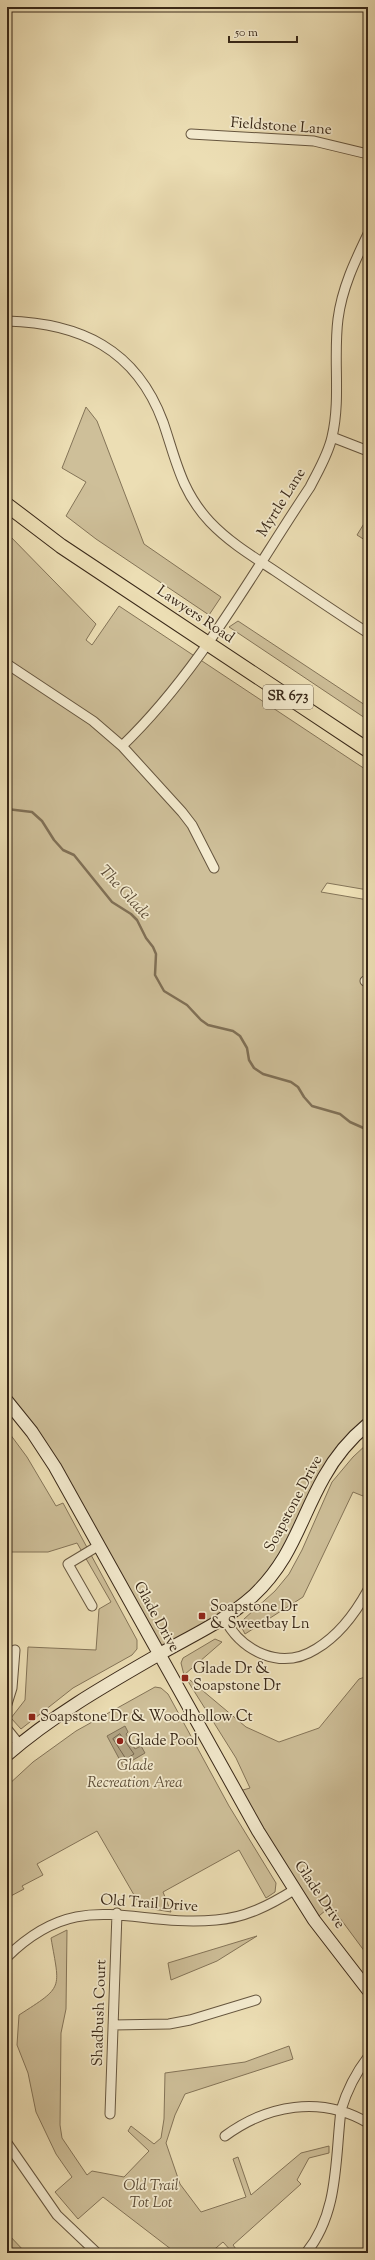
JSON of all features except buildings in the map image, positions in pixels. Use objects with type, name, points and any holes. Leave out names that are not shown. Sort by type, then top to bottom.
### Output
[{"type":"main road","name":"Lawyers Road","points":[[7,504],[61,546],[368,750]]},
{"type":"street","name":"Fieldstone Lane","points":[[191,134],[314,141],[368,154]]},
{"type":"street","name":"Myrtle Lane","points":[[122,746],[172,693],[207,643],[310,487],[323,463],[332,437],[335,419],[336,340],[338,318],[348,276],[368,234]]},
{"type":"street","points":[[7,321],[46,324],[64,328],[95,340],[121,360],[135,373],[155,403],[180,477],[197,506],[223,536],[368,633]]},
{"type":"street","points":[[332,437],[368,451]]},
{"type":"street","points":[[7,664],[93,721],[122,746],[192,825],[214,868]]},
{"type":"street","name":"Glade Drive","points":[[7,1401],[32,1432],[47,1454],[258,1831],[294,1890],[368,1990]]},
{"type":"street","name":"Soapstone Drive","points":[[7,1755],[73,1706],[159,1654],[224,1618],[254,1595],[276,1570],[293,1544],[330,1468],[351,1440],[368,1424]]},
{"type":"street","points":[[92,1606],[68,1564],[98,1546]]},
{"type":"street","points":[[224,1618],[238,1639],[258,1653],[276,1658],[294,1657],[310,1652],[325,1643],[345,1622],[368,1590]]},
{"type":"street","points":[[7,1704],[12,1688],[15,1650]]},
{"type":"street","points":[[7,1729],[20,1744]]},
{"type":"street","name":"Old Trail Drive","points":[[7,1957],[33,1934],[60,1922],[82,1915],[117,1913],[182,1920],[218,1920],[254,1912],[294,1890]]},
{"type":"street","name":"Shadbush Court","points":[[110,2114],[117,1913]]},
{"type":"street","points":[[113,2025],[169,2024],[190,2020],[256,2000]]},
{"type":"street","points":[[306,2253],[318,2236],[331,2203],[341,2110],[351,2082],[368,2057]]},
{"type":"street","points":[[224,2136],[244,2123],[272,2111],[306,2106],[341,2110],[368,2123]]},
{"type":"street","points":[[7,2143],[57,2215],[97,2253]]},
{"type":"green space","points":[[86,407],[97,421],[144,544],[221,597],[209,615],[96,539],[66,516],[86,482],[62,468]]},
{"type":"green space","points":[[368,517],[368,542],[357,535]]},
{"type":"green space","points":[[7,533],[96,624],[86,640],[92,645],[119,606],[368,771],[368,890],[327,883],[321,892],[368,900],[368,1424],[354,1436],[262,1587],[159,1654],[98,1546],[7,1401]]},
{"type":"green space","points":[[238,621],[368,707],[368,720],[229,627]]},
{"type":"green space","points":[[7,1430],[27,1457],[56,1506],[63,1503],[137,1640],[137,1649],[132,1655],[73,1688],[21,1729],[11,1718],[25,1700],[28,1647],[96,1650],[99,1609],[111,1602],[77,1543],[48,1552],[7,1552]]},
{"type":"green space","points":[[368,1443],[368,1498],[353,1492],[303,1597],[245,1634],[242,1628],[244,1619],[275,1591],[289,1574],[302,1550],[332,1482],[353,1457]]},
{"type":"green space","points":[[215,1639],[222,1642],[184,1675],[181,1663],[183,1658]]},
{"type":"green space","points":[[184,1675],[246,1727],[279,1742],[319,1728],[359,1679],[368,1676],[368,1956],[331,1906],[314,1920],[236,1792],[250,1788],[236,1758]]},
{"type":"green space","name":"Glade Recreation Area","points":[[155,1687],[161,1688],[168,1694],[229,1806],[276,1883],[275,1892],[266,1898],[239,1850],[163,1892],[171,1912],[141,1907],[97,1831],[37,1864],[43,1875],[22,1886],[24,1889],[7,1898],[7,1786],[33,1762],[76,1731]]},
{"type":"green space","name":"Old Trail Tot Lot","points":[[67,1930],[66,2009],[61,2033],[60,2125],[62,2138],[87,2175],[92,2171],[124,2177],[149,2151],[128,2131],[131,2126],[154,2144],[161,2138],[164,2119],[165,2073],[245,2062],[289,2046],[293,2059],[185,2094],[175,2115],[166,2143],[180,2184],[201,2212],[246,2197],[233,2159],[238,2157],[251,2195],[301,2153],[329,2146],[329,2153],[309,2158],[297,2180],[301,2184],[233,2245],[239,2253],[233,2253],[223,2242],[210,2253],[176,2253],[103,2197],[78,2219],[55,2192],[72,2177],[56,2154],[36,2112],[28,2073],[17,2045],[19,2015],[44,1998],[51,1992],[55,1985],[57,1978],[51,1938]]},
{"type":"green space","points":[[257,1936],[217,1961],[171,1980],[168,1963]]},
{"type":"green space","points":[[7,2233],[26,2253],[7,2253]]},
{"type":"water","name":"Glade Pool","points":[[125,1726],[128,1732],[126,1734],[135,1749],[141,1746],[145,1753],[123,1766],[107,1736]]},
{"type":"waterway","name":"The Glade","points":[[7,809],[32,812],[42,821],[54,840],[63,850],[74,855],[112,902],[131,914],[137,920],[156,954],[155,975],[164,991],[187,1005],[201,1020],[208,1025],[233,1031],[240,1036],[247,1048],[249,1060],[254,1068],[263,1074],[291,1082],[298,1087],[312,1106],[340,1114],[350,1122],[368,1130]]},
{"type":"place","name":"Soapstone Dr & Sweetbay Ln","points":[[202,1616]]},
{"type":"place","name":"Glade Dr & Soapstone Dr","points":[[185,1678]]},
{"type":"place","name":"Soapstone Dr & Woodhollow Ct","points":[[32,1717]]},
{"type":"place","name":"Glade Pool","points":[[120,1741]]}]
